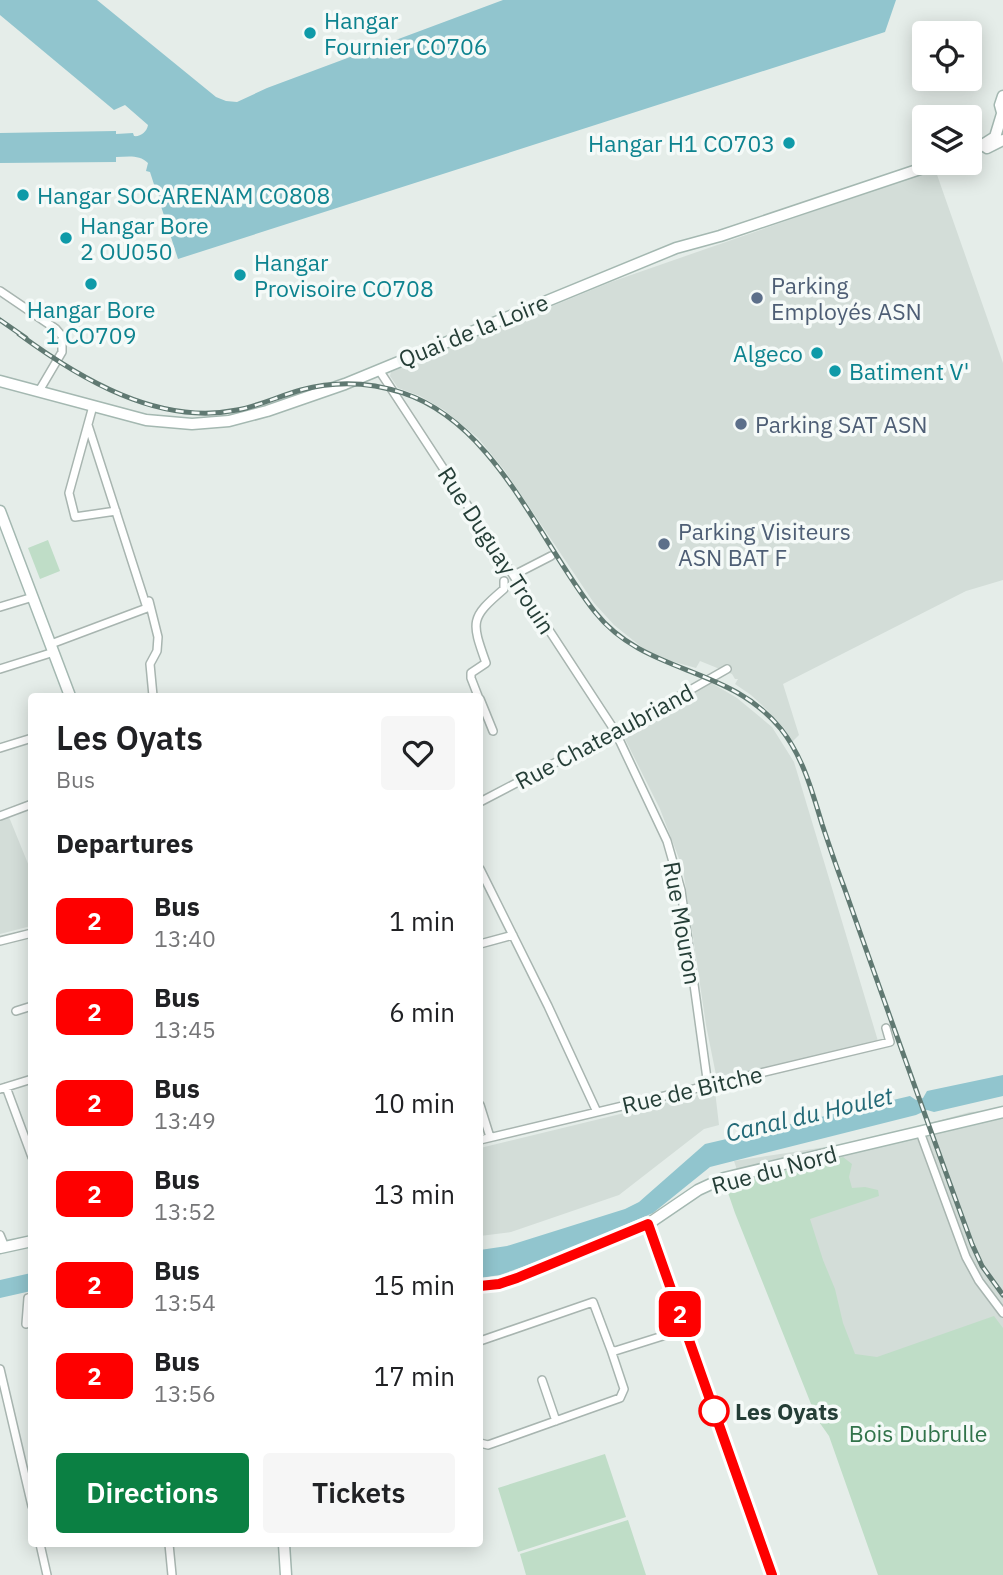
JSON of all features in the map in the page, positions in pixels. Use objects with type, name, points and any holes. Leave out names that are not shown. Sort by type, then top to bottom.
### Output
[{"type":"street","points":[[982,145],[995,137],[1002,115],[1000,105],[1003,96]]},
{"type":"street","points":[[982,149],[1003,140]]},
{"type":"street","name":"Quai de la Loire","points":[[0,381],[160,422],[201,424],[229,421],[311,396],[379,370],[676,248],[912,172]]},
{"type":"street","points":[[0,291],[56,329],[62,337],[62,352],[39,391]]},
{"type":"street","name":"Rue Duguay Trouin","points":[[379,370],[615,731]]},
{"type":"street","points":[[93,405],[69,493],[75,517],[116,511]]},
{"type":"street","points":[[88,425],[146,605]]},
{"type":"street","points":[[0,511],[69,693]]},
{"type":"street","points":[[513,575],[551,556]]},
{"type":"street","points":[[477,693],[471,673],[486,663],[476,634],[476,625],[481,608],[504,589],[505,581]]},
{"type":"street","points":[[0,607],[33,597]]},
{"type":"street","points":[[0,670],[146,605],[149,601],[158,637],[157,651],[150,664],[153,693]]},
{"type":"street","name":"Rue Chateaubriand","points":[[483,800],[727,669]]},
{"type":"street","points":[[483,707],[493,731]]},
{"type":"street","name":"Rue Mouron","points":[[615,731],[664,833],[677,872],[708,1086]]},
{"type":"street","points":[[0,748],[28,739]]},
{"type":"street","points":[[0,816],[28,806]]},
{"type":"street","points":[[483,875],[597,1112]]},
{"type":"street","points":[[0,941],[28,934]]},
{"type":"street","points":[[483,943],[513,935]]},
{"type":"street","points":[[16,1011],[28,1007]]},
{"type":"street","name":"Rue de Bitche","points":[[483,1139],[890,1042],[886,1028]]},
{"type":"street","points":[[28,1080],[3,1088],[28,1147]]},
{"type":"street","name":"Rue du Nord","points":[[483,1286],[517,1278],[648,1224],[698,1190],[724,1178],[1003,1112]]},
{"type":"street","points":[[483,1115],[490,1138]]},
{"type":"street","points":[[920,1132],[965,1257],[1003,1313]]},
{"type":"street","points":[[648,1224],[772,1575]]},
{"type":"street","points":[[0,1235],[2,1248],[28,1242]]},
{"type":"street","points":[[26,1324],[28,1298]]},
{"type":"street","points":[[483,1340],[593,1302],[624,1389],[623,1396],[483,1445]]},
{"type":"street","points":[[611,1350],[624,1350],[685,1329]]},
{"type":"street","points":[[0,1369],[28,1489]]},
{"type":"street","points":[[542,1380],[556,1421]]},
{"type":"street","points":[[41,1547],[47,1575]]},
{"type":"street","points":[[169,1547],[172,1575]]},
{"type":"street","points":[[284,1547],[286,1575]]},
{"type":"shaded area","points":[[918,175],[937,175],[1003,363],[1003,580],[966,591],[783,684],[799,735],[792,742],[784,728],[765,708],[735,684],[738,679],[732,674],[700,661],[696,668],[667,660],[644,649],[614,625],[594,603],[505,471],[478,438],[444,410],[420,396],[398,388],[390,376],[391,372],[611,282]]},
{"type":"shaded area","points":[[703,678],[737,698],[772,727],[794,762],[878,1041],[717,1080],[706,1025],[683,869],[660,809],[621,731]]},
{"type":"shaded area","points":[[9,817],[28,864],[28,927],[0,934],[0,821]]},
{"type":"shaded area","points":[[715,1091],[719,1125],[704,1129],[619,1195],[511,1232],[483,1236],[483,1147]]},
{"type":"shaded area","points":[[1003,1110],[1003,1575],[810,1383],[734,1161],[865,1141],[970,1112]]},
{"type":"green space","points":[[48,540],[60,571],[40,579],[28,548]]},
{"type":"green space","name":"Bois Dubrulle","points":[[843,1157],[852,1164],[849,1177],[852,1188],[878,1190],[879,1196],[810,1219],[855,1354],[877,1357],[994,1316],[1003,1328],[1003,1575],[878,1575],[829,1436],[817,1419],[735,1213],[726,1187],[733,1179],[784,1171]]},
{"type":"green space","points":[[605,1454],[626,1517],[518,1552],[498,1488]]},
{"type":"green space","points":[[628,1520],[646,1575],[526,1575],[520,1554]]},
{"type":"water","points":[[0,0],[97,0],[216,97],[237,102],[267,88],[503,0],[896,0],[885,32],[178,259],[150,172],[146,171],[148,163],[144,160],[137,157],[116,157],[116,162],[0,163],[0,133],[116,131],[116,134],[133,133],[136,136],[145,132],[148,125],[125,105],[114,110],[0,15]]},
{"type":"water","points":[[1003,1075],[1003,1096],[934,1112],[927,1110],[710,1167],[653,1213],[558,1254],[500,1275],[483,1278],[483,1250],[507,1246],[625,1209],[639,1202],[705,1144],[910,1096],[916,1100],[923,1098],[927,1091]]},
{"type":"water","points":[[28,1274],[28,1292],[0,1298],[0,1280]]},
{"type":"railway","points":[[0,320],[26,338]]},
{"type":"railway","points":[[19,334],[94,382],[149,405],[178,411],[207,413],[237,410],[301,390],[339,384],[390,389],[435,408],[464,430],[489,457],[534,519],[574,583],[595,612],[615,633],[662,660],[737,692],[760,708],[789,740],[806,775],[972,1244],[982,1266],[1003,1295]]},
{"type":"bus line","name":"2","points":[[483,1286],[517,1278],[648,1224],[772,1575]]},
{"type":"place","name":"Hangar Fournier CO706","points":[[310,33]]},
{"type":"place","name":"Hangar H1 CO703","points":[[789,143]]},
{"type":"place","name":"Hangar SOCARENAM CO808","points":[[23,195]]},
{"type":"place","name":"Hangar Bore 2 OU050","points":[[66,238]]},
{"type":"place","name":"Hangar Provisoire CO708","points":[[240,275]]},
{"type":"place","name":"Hangar Bore 1 CO709","points":[[91,284]]},
{"type":"place","name":"Parking Employés ASN","points":[[757,298]]},
{"type":"place","name":"Algeco","points":[[817,353]]},
{"type":"place","name":"Batiment V'","points":[[835,371]]},
{"type":"place","name":"Parking SAT ASN","points":[[741,424]]},
{"type":"place","name":"Parking Visiteurs ASN BAT F","points":[[664,544]]},
{"type":"place","name":"Les Oyats","points":[[714,1411]]},
{"type":"water label","name":"Canal du Houlet","points":[[809,1114]]}]
